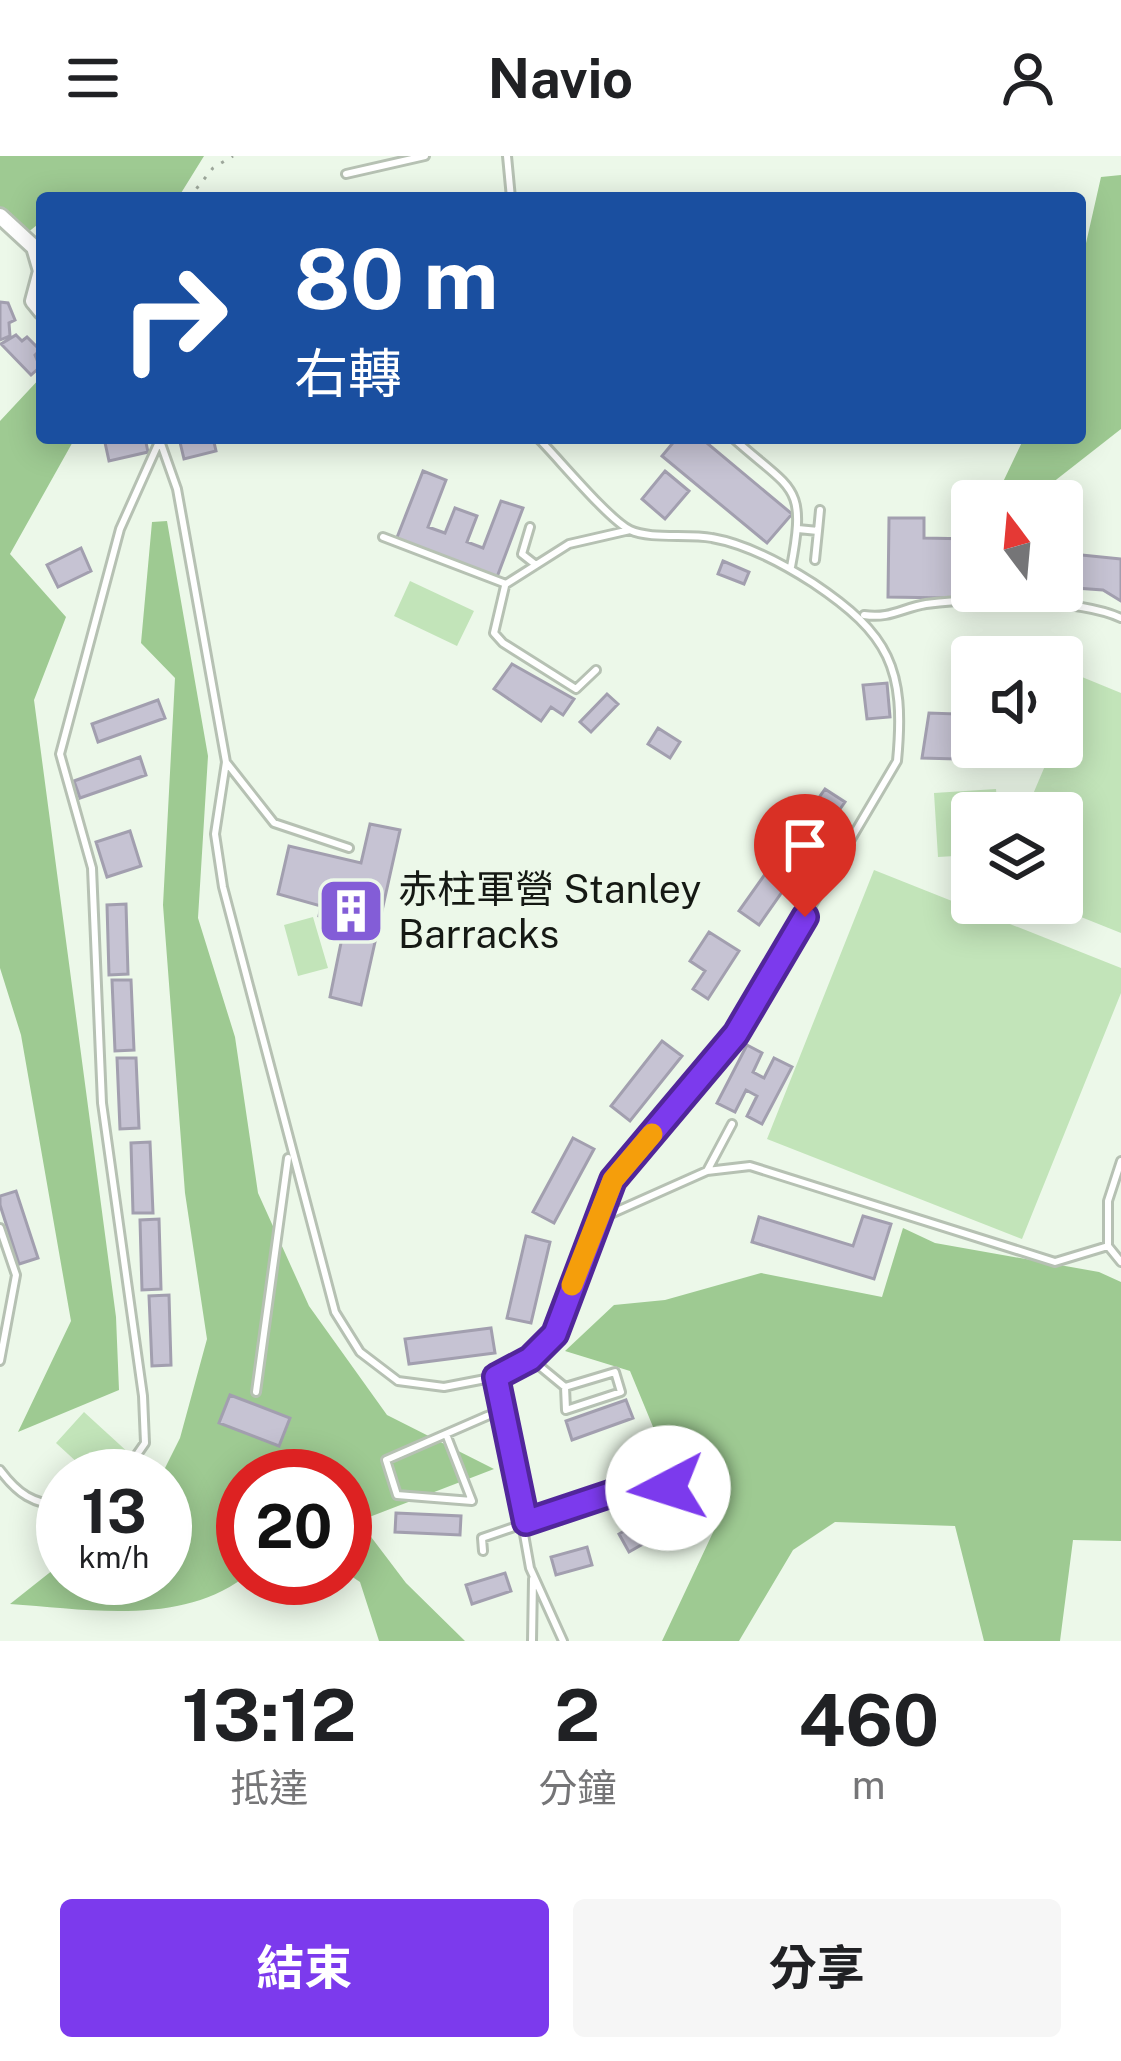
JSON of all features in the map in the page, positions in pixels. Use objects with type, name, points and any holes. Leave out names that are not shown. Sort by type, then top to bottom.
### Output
[{"type":"street","points":[[0,216],[36,249]]},
{"type":"lane","points":[[346,174],[425,156]]},
{"type":"lane","points":[[507,156],[510,192]]},
{"type":"lane","points":[[142,1449],[146,1443],[143,1396],[102,1103],[92,868],[60,754],[120,529],[157,444]]},
{"type":"lane","points":[[161,444],[177,490],[226,762],[215,834],[223,886],[289,1150],[335,1312],[360,1352],[398,1382],[444,1388],[496,1377],[530,1359],[555,1334],[613,1180],[736,1034],[897,761],[900,726],[895,682],[881,643],[860,615],[790,568],[715,538],[630,530],[569,544],[506,584],[494,633],[503,644],[576,689],[596,670]]},
{"type":"lane","points":[[544,444],[630,530]]},
{"type":"lane","points":[[740,444],[794,494],[800,508],[790,568]]},
{"type":"lane","points":[[815,560],[820,510]]},
{"type":"lane","points":[[530,527],[520,559],[536,566]]},
{"type":"lane","points":[[798,529],[818,530]]},
{"type":"lane","points":[[383,537],[506,584]]},
{"type":"lane","points":[[860,615],[888,619],[921,604],[964,601],[1059,607],[1121,618]]},
{"type":"lane","points":[[226,762],[274,823],[349,848]]},
{"type":"lane","points":[[707,1171],[733,1124]]},
{"type":"lane","points":[[256,1392],[289,1150]]},
{"type":"lane","points":[[1121,1161],[1108,1202],[1108,1246],[1121,1262]]},
{"type":"lane","points":[[594,1221],[707,1171],[750,1166],[1055,1262],[1108,1246]]},
{"type":"lane","points":[[0,1228],[16,1275],[0,1361]]},
{"type":"lane","points":[[530,1359],[565,1387],[566,1410],[621,1392],[615,1372],[565,1387]]},
{"type":"lane","points":[[496,1377],[526,1522],[536,1597],[532,1641]]},
{"type":"lane","points":[[446,1434],[472,1502],[397,1495],[386,1460],[446,1434],[503,1410]]},
{"type":"lane","points":[[0,1470],[14,1490],[36,1502]]},
{"type":"lane","points":[[483,1551],[482,1538],[526,1522],[652,1480],[668,1488]]},
{"type":"lane","points":[[530,1568],[563,1641]]},
{"type":"path","points":[[194,192],[214,168],[233,156]]},
{"type":"green space","points":[[0,156],[204,156],[182,192],[36,192],[36,226],[27,233],[0,207]]},
{"type":"green space","points":[[1121,175],[1121,429],[1056,480],[1004,480],[1021,444],[1086,444],[1086,243],[1101,177]]},
{"type":"green space","points":[[36,382],[36,444],[72,444],[10,554],[66,617],[34,700],[116,1317],[119,1390],[18,1432],[71,1321],[21,1035],[0,968],[0,421]]},
{"type":"green space","points":[[167,521],[208,756],[198,918],[235,1037],[258,1193],[309,1306],[387,1415],[494,1469],[372,1516],[372,1449],[216,1449],[216,1594],[192,1602],[192,1449],[174,1449],[207,1339],[185,1193],[163,905],[175,678],[141,643],[152,522]]},
{"type":"green space","points":[[410,581],[474,611],[457,646],[394,616]]},
{"type":"green space","points":[[1083,677],[1121,693],[1121,933],[1083,918],[1083,792],[1034,792],[1044,768],[1083,768]]},
{"type":"green space","points":[[996,789],[951,792],[951,856],[938,857],[934,793]]},
{"type":"green space","points":[[874,870],[951,901],[951,924],[1010,924],[1121,968],[1121,993],[1022,1239],[767,1139]]},
{"type":"green space","points":[[313,917],[328,968],[298,976],[284,925]]},
{"type":"green space","points":[[903,1228],[935,1243],[1099,1272],[1121,1282],[1121,1541],[1073,1540],[1060,1641],[984,1641],[955,1526],[835,1522],[793,1550],[739,1641],[662,1641],[724,1509],[677,1485],[630,1371],[565,1351],[614,1305],[665,1300],[761,1273],[882,1297]]},
{"type":"green space","points":[[84,1412],[124,1449],[63,1449],[56,1443]]},
{"type":"green space","points":[[372,1538],[406,1583],[465,1641],[379,1641],[367,1605],[372,1605]]},
{"type":"green space","points":[[36,1583],[36,1605],[180,1605],[100,1611],[10,1604]]},
{"type":"building","points":[[0,302],[8,303],[15,320],[9,323],[10,336],[0,340]]},
{"type":"building","points":[[16,335],[22,341],[27,337],[36,346],[36,371],[31,375],[1,344]]},
{"type":"building","points":[[105,444],[146,444],[148,452],[109,461]]},
{"type":"building","points":[[180,444],[214,444],[216,451],[184,459]]},
{"type":"building","points":[[672,444],[708,444],[792,514],[767,543],[662,456]]},
{"type":"building","points":[[423,471],[446,480],[428,527],[445,533],[455,508],[477,516],[467,542],[483,548],[501,501],[523,508],[497,577],[396,540]]},
{"type":"building","points":[[665,471],[689,491],[665,519],[642,499]]},
{"type":"building","points":[[889,518],[924,518],[924,538],[951,539],[951,598],[888,597]]},
{"type":"building","points":[[81,548],[91,571],[58,587],[47,565]]},
{"type":"building","points":[[1083,555],[1121,559],[1121,601],[1103,590],[1083,589]]},
{"type":"building","points":[[723,561],[749,572],[744,584],[718,574]]},
{"type":"building","points":[[512,664],[574,699],[563,715],[551,707],[541,721],[494,689]]},
{"type":"building","points":[[887,683],[890,717],[867,719],[863,685]]},
{"type":"building","points":[[607,694],[618,704],[591,732],[580,722]]},
{"type":"building","points":[[158,700],[165,718],[98,742],[92,724]]},
{"type":"building","points":[[929,713],[951,714],[951,759],[922,758]]},
{"type":"building","points":[[658,728],[680,742],[670,758],[648,744]]},
{"type":"building","points":[[140,757],[146,775],[80,798],[74,781]]},
{"type":"building","points":[[825,789],[845,802],[759,925],[739,911]]},
{"type":"building","name":"赤柱軍營 Stanley Barracks","points":[[370,824],[400,830],[361,1005],[330,997],[345,923],[319,916],[321,906],[278,894],[289,846],[361,863]]},
{"type":"building","points":[[130,831],[141,866],[107,877],[96,842]]},
{"type":"building","points":[[126,904],[128,974],[109,975],[107,905]]},
{"type":"building","points":[[709,932],[739,951],[708,999],[693,989],[705,971],[690,961]]},
{"type":"building","points":[[112,980],[131,980],[134,1050],[115,1051]]},
{"type":"building","points":[[662,1041],[682,1056],[630,1121],[611,1106]]},
{"type":"building","points":[[747,1045],[762,1053],[753,1072],[764,1078],[774,1058],[792,1067],[762,1124],[747,1116],[757,1096],[746,1090],[735,1112],[717,1103]]},
{"type":"building","points":[[117,1058],[136,1058],[139,1128],[120,1129]]},
{"type":"building","points":[[573,1138],[594,1149],[554,1223],[533,1212]]},
{"type":"building","points":[[150,1142],[153,1213],[133,1213],[131,1143]]},
{"type":"building","points":[[16,1191],[38,1258],[19,1264],[0,1205],[0,1196]]},
{"type":"building","points":[[863,1216],[891,1224],[874,1279],[752,1242],[759,1217],[853,1246]]},
{"type":"building","points":[[159,1219],[161,1289],[142,1290],[140,1220]]},
{"type":"building","points":[[526,1236],[550,1242],[531,1323],[507,1318]]},
{"type":"building","points":[[169,1295],[171,1365],[152,1366],[149,1296]]},
{"type":"building","points":[[491,1328],[495,1353],[409,1364],[405,1339]]},
{"type":"building","points":[[230,1395],[290,1418],[279,1446],[219,1423]]},
{"type":"building","points":[[626,1400],[633,1418],[572,1440],[566,1421]]},
{"type":"building","points":[[674,1502],[685,1520],[629,1552],[619,1534]]},
{"type":"building","points":[[396,1513],[461,1516],[460,1535],[395,1532]]},
{"type":"building","points":[[587,1547],[592,1565],[556,1575],[551,1557]]},
{"type":"building","points":[[505,1573],[511,1591],[472,1604],[466,1585]]},
{"type":"slow traffic","points":[[572,1285],[613,1180],[652,1134]]},
{"type":"place","name":"赤柱軍營 Stanley Barracks","points":[[351,911]]},
{"type":"route","points":[[668,1488],[652,1480],[526,1522],[496,1377],[530,1359],[555,1334],[613,1180],[736,1034],[805,917]]}]
